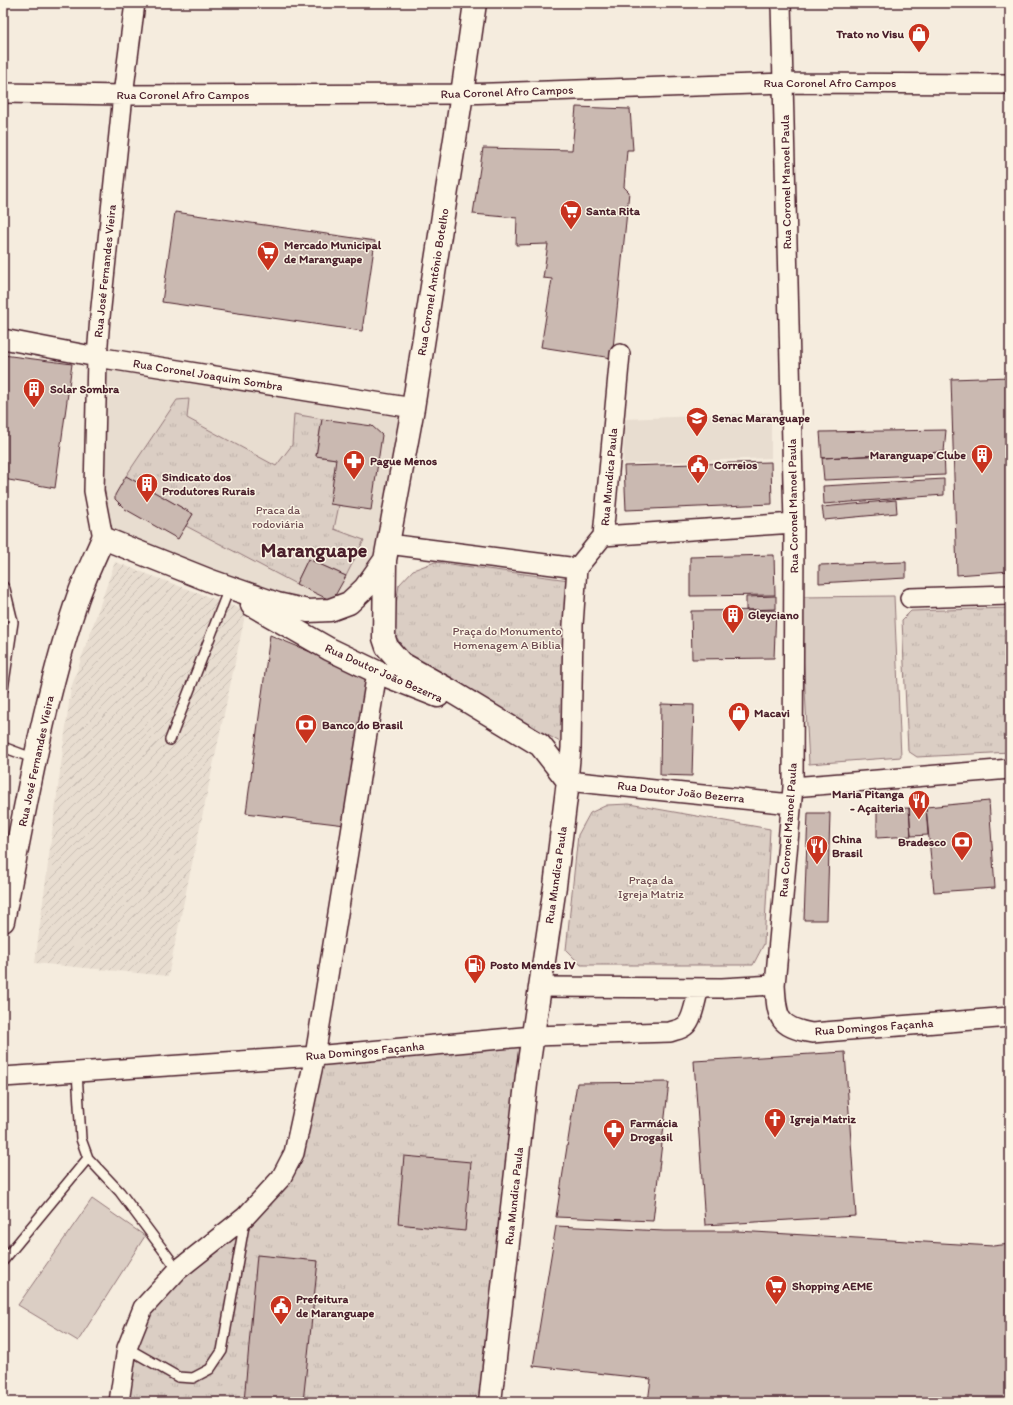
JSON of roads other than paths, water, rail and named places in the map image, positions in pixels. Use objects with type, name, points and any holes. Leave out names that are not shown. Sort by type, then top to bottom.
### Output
[{"type":"street","name":"Rua José Fernandes Vieira","points":[[3,922],[35,759],[52,685],[76,601],[103,538],[94,491],[97,357],[123,95],[134,3]]},
{"type":"street","name":"Rua Coronel Antônio Botelho","points":[[384,638],[386,552],[413,408],[475,3]]},
{"type":"street","name":"Rua Coronel Manoel Paula","points":[[776,985],[792,795],[794,523],[781,3]]},
{"type":"street","name":"Rua Coronel Afro Campos","points":[[3,93],[123,95],[462,94],[783,83],[1010,84]]},
{"type":"street","name":"Rua Coronel Joaquim Sombra","points":[[3,339],[97,357],[413,408]]},
{"type":"street","name":"Rua Mundica Paula","points":[[490,1402],[527,1075],[555,886],[568,780],[571,748],[573,625],[577,568],[604,536],[620,354]]},
{"type":"street","points":[[604,536],[794,523]]},
{"type":"street","name":"Rua Doutor João Bezerra","points":[[103,538],[219,586],[277,604],[308,611]]},
{"type":"street","name":"Rua Coronel Antônio Botelho","points":[[308,611],[330,610],[349,603],[365,588],[386,552]]},
{"type":"street","points":[[386,552],[577,568]]},
{"type":"street","name":"Rua Doutor João Bezerra","points":[[219,586],[329,649],[377,672],[435,695],[455,706],[540,745]]},
{"type":"street","points":[[910,598],[1010,595]]},
{"type":"street","name":"Rua Doutor João Bezerra","points":[[384,638],[387,647],[401,662],[540,745],[568,780],[792,795],[1010,770]]},
{"type":"street","points":[[119,1402],[127,1348],[143,1308],[178,1270],[245,1217],[281,1178],[294,1153],[315,1056],[377,672]]},
{"type":"street","points":[[540,987],[699,988],[776,985]]},
{"type":"street","name":"Rua Domingos Façanha","points":[[776,985],[776,1009],[780,1019],[789,1026],[812,1033],[1010,1017]]},
{"type":"street","name":"Rua Domingos Façanha","points":[[3,1078],[315,1056],[533,1036],[670,1032],[679,1030],[686,1026],[691,1018],[699,988]]},
{"type":"lane","points":[[3,586],[13,622],[3,689]]},
{"type":"lane","points":[[170,740],[219,586]]},
{"type":"lane","points":[[3,747],[35,759]]},
{"type":"lane","points":[[77,1072],[81,1139],[88,1158],[120,1192],[178,1270]]},
{"type":"lane","points":[[3,1261],[88,1158]]},
{"type":"lane","points":[[127,1348],[178,1377],[193,1378],[210,1369],[222,1351],[245,1217]]},
{"type":"place","name":"Trato no Visu","points":[[919,54]]},
{"type":"place","name":"Santa Rita","points":[[571,230]]},
{"type":"place","name":"Mercado Municipal de Maranguape","points":[[268,272]]},
{"type":"place","name":"Solar Sombra","points":[[34,408]]},
{"type":"place","name":"Senac Maranguape","points":[[697,438]]},
{"type":"place","name":"Maranguape Clube","points":[[982,474]]},
{"type":"place","name":"Pague Menos","points":[[354,480]]},
{"type":"place","name":"Correios","points":[[698,484]]},
{"type":"place","name":"Sindicato dos Produtores Rurais","points":[[147,504]]},
{"type":"place","name":"Gleyciano","points":[[733,634]]},
{"type":"place","name":"Macavi","points":[[739,732]]},
{"type":"place","name":"Banco do Brasil","points":[[306,744]]},
{"type":"place","name":"Maria Pitanga - Açaiteria","points":[[919,820]]},
{"type":"place","name":"Bradesco","points":[[962,862]]},
{"type":"place","name":"China Brasil","points":[[817,866]]},
{"type":"place","name":"Posto Mendes IV","points":[[475,984]]},
{"type":"place","name":"Igreja Matriz","points":[[775,1138]]},
{"type":"place","name":"Farmácia Drogasil","points":[[614,1150]]},
{"type":"place","name":"Shopping AEME","points":[[776,1306]]},
{"type":"place","name":"Prefeitura de Maranguape","points":[[281,1326]]},
{"type":"district","name":"Maranguape","points":[[314,550]]},
{"type":"park label","name":"Praca da rodoviária","points":[[278,517]]},
{"type":"park label","name":"Praça do Monumento Homenagem A Biblia","points":[[507,638]]},
{"type":"park label","name":"Praça da Igreja Matriz","points":[[651,887]]}]
